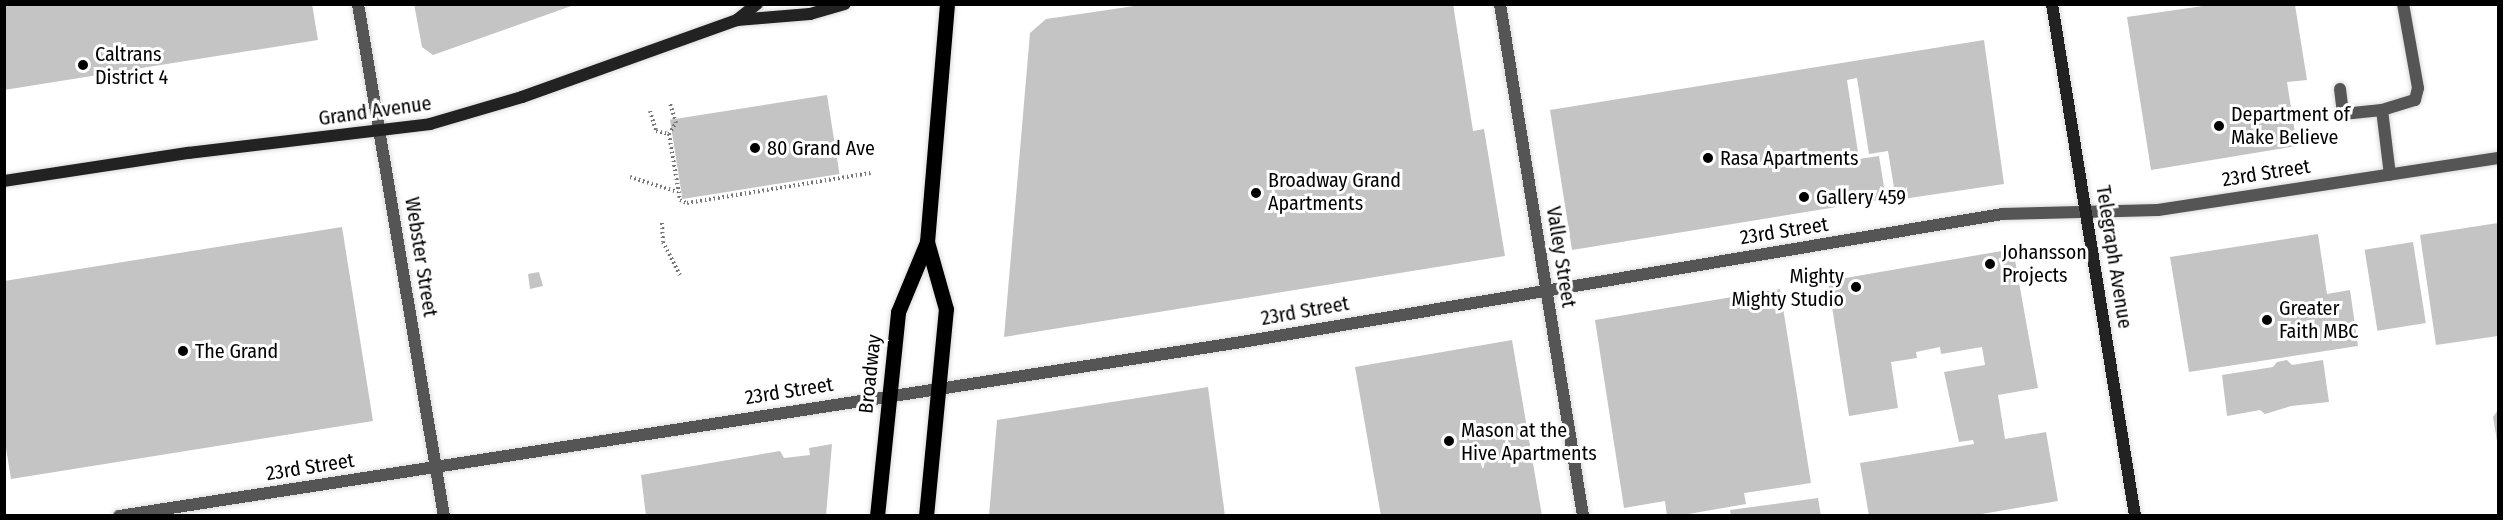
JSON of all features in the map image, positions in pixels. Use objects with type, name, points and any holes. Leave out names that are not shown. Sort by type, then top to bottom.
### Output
[{"type":"main road","name":"Grand Avenue","points":[[737,20],[757,4]]},
{"type":"main road","name":"Grand Avenue","points":[[4,180],[189,153],[430,124],[475,112],[737,20],[810,14],[845,4]]},
{"type":"main road","name":"Broadway","points":[[877,516],[898,312],[927,242],[946,4]]},
{"type":"main road","name":"Telegraph Avenue","points":[[2052,4],[2135,516]]},
{"type":"main road","name":"Broadway","points":[[926,516],[946,309],[927,242]]},
{"type":"street","name":"Webster Street","points":[[358,4],[444,516]]},
{"type":"street","name":"Valley Street","points":[[1500,4],[1583,516]]},
{"type":"street","points":[[2340,89],[2343,114],[2382,110],[2415,100],[2418,88],[2403,4]]},
{"type":"street","points":[[2382,110],[2390,175]]},
{"type":"street","name":"23rd Street","points":[[119,516],[1248,340],[2002,214],[2158,210],[2499,158]]},
{"type":"path","points":[[670,104],[676,123],[669,134],[678,192],[680,200],[687,203],[871,173]]},
{"type":"path","points":[[650,111],[656,131],[669,134]]},
{"type":"path","points":[[630,177],[678,192]]},
{"type":"path","points":[[662,223],[663,242],[680,274]]},
{"type":"building","name":"Caltrans District 4","points":[[4,4],[312,4],[318,40],[4,90]]},
{"type":"building","points":[[414,4],[574,5],[433,55],[422,47]]},
{"type":"building","name":"Broadway Grand Apartments","points":[[1148,4],[1453,4],[1473,131],[1484,129],[1505,256],[1004,337],[1030,33],[1046,19]]},
{"type":"building","points":[[2210,5],[2295,5],[2307,80],[2287,82],[2297,146],[2151,170],[2127,17]]},
{"type":"building","name":"Rasa Apartments","points":[[1984,40],[2004,184],[1896,200],[1888,151],[1869,154],[1857,78],[1847,80],[1859,159],[1879,156],[1886,199],[1572,250],[1550,110]]},
{"type":"building","name":"80 Grand Ave","points":[[827,95],[840,174],[682,199],[670,120]]},
{"type":"building","points":[[2498,223],[2498,336],[2436,345],[2420,235]]},
{"type":"building","name":"The Grand","points":[[342,227],[373,421],[11,479],[4,436],[4,281]]},
{"type":"building","name":"Greater Faith MBC","points":[[2318,234],[2327,294],[2350,290],[2358,346],[2189,372],[2170,257]]},
{"type":"building","points":[[2413,242],[2426,323],[2377,331],[2365,250]]},
{"type":"building","points":[[2013,249],[2038,388],[1998,395],[2005,439],[2046,432],[2058,501],[1970,516],[1869,516],[1860,463],[1974,444],[1973,440],[1959,442],[1944,372],[1985,365],[1982,347],[1941,354],[1940,347],[1916,352],[1917,358],[1891,362],[1898,408],[1849,416],[1828,281]]},
{"type":"building","points":[[539,272],[543,286],[530,289],[528,274]]},
{"type":"building","points":[[1780,289],[1811,483],[1744,493],[1746,504],[1677,516],[1667,516],[1665,501],[1624,508],[1595,320]]},
{"type":"building","name":"Mason at the Hive Apartments","points":[[1512,340],[1542,516],[1381,516],[1355,367]]},
{"type":"building","points":[[2287,360],[2292,365],[2323,360],[2329,402],[2291,406],[2265,414],[2260,410],[2227,416],[2222,375],[2273,367],[2277,362]]},
{"type":"building","points":[[1208,387],[1225,516],[989,516],[997,420]]},
{"type":"building","points":[[2498,410],[2498,441],[2497,441],[2493,417]]},
{"type":"building","points":[[832,444],[826,516],[646,516],[641,475],[780,451],[784,458],[810,455],[809,448]]},
{"type":"building","points":[[1818,498],[1821,516],[1731,516],[1730,510]]},
{"type":"place","name":"Caltrans District 4","points":[[83,65]]},
{"type":"place","name":"Department of Make Believe","points":[[2219,126]]},
{"type":"place","name":"80 Grand Ave","points":[[755,148]]},
{"type":"place","name":"Rasa Apartments","points":[[1708,158]]},
{"type":"place","name":"Broadway Grand Apartments","points":[[1256,193]]},
{"type":"place","name":"Gallery 459","points":[[1804,197]]},
{"type":"place","name":"Johansson Projects","points":[[1990,264]]},
{"type":"place","name":"Mighty Mighty Studio","points":[[1856,287]]},
{"type":"place","name":"Greater Faith MBC","points":[[2267,320]]},
{"type":"place","name":"The Grand","points":[[183,351]]},
{"type":"place","name":"Mason at the Hive Apartments","points":[[1449,441]]}]
